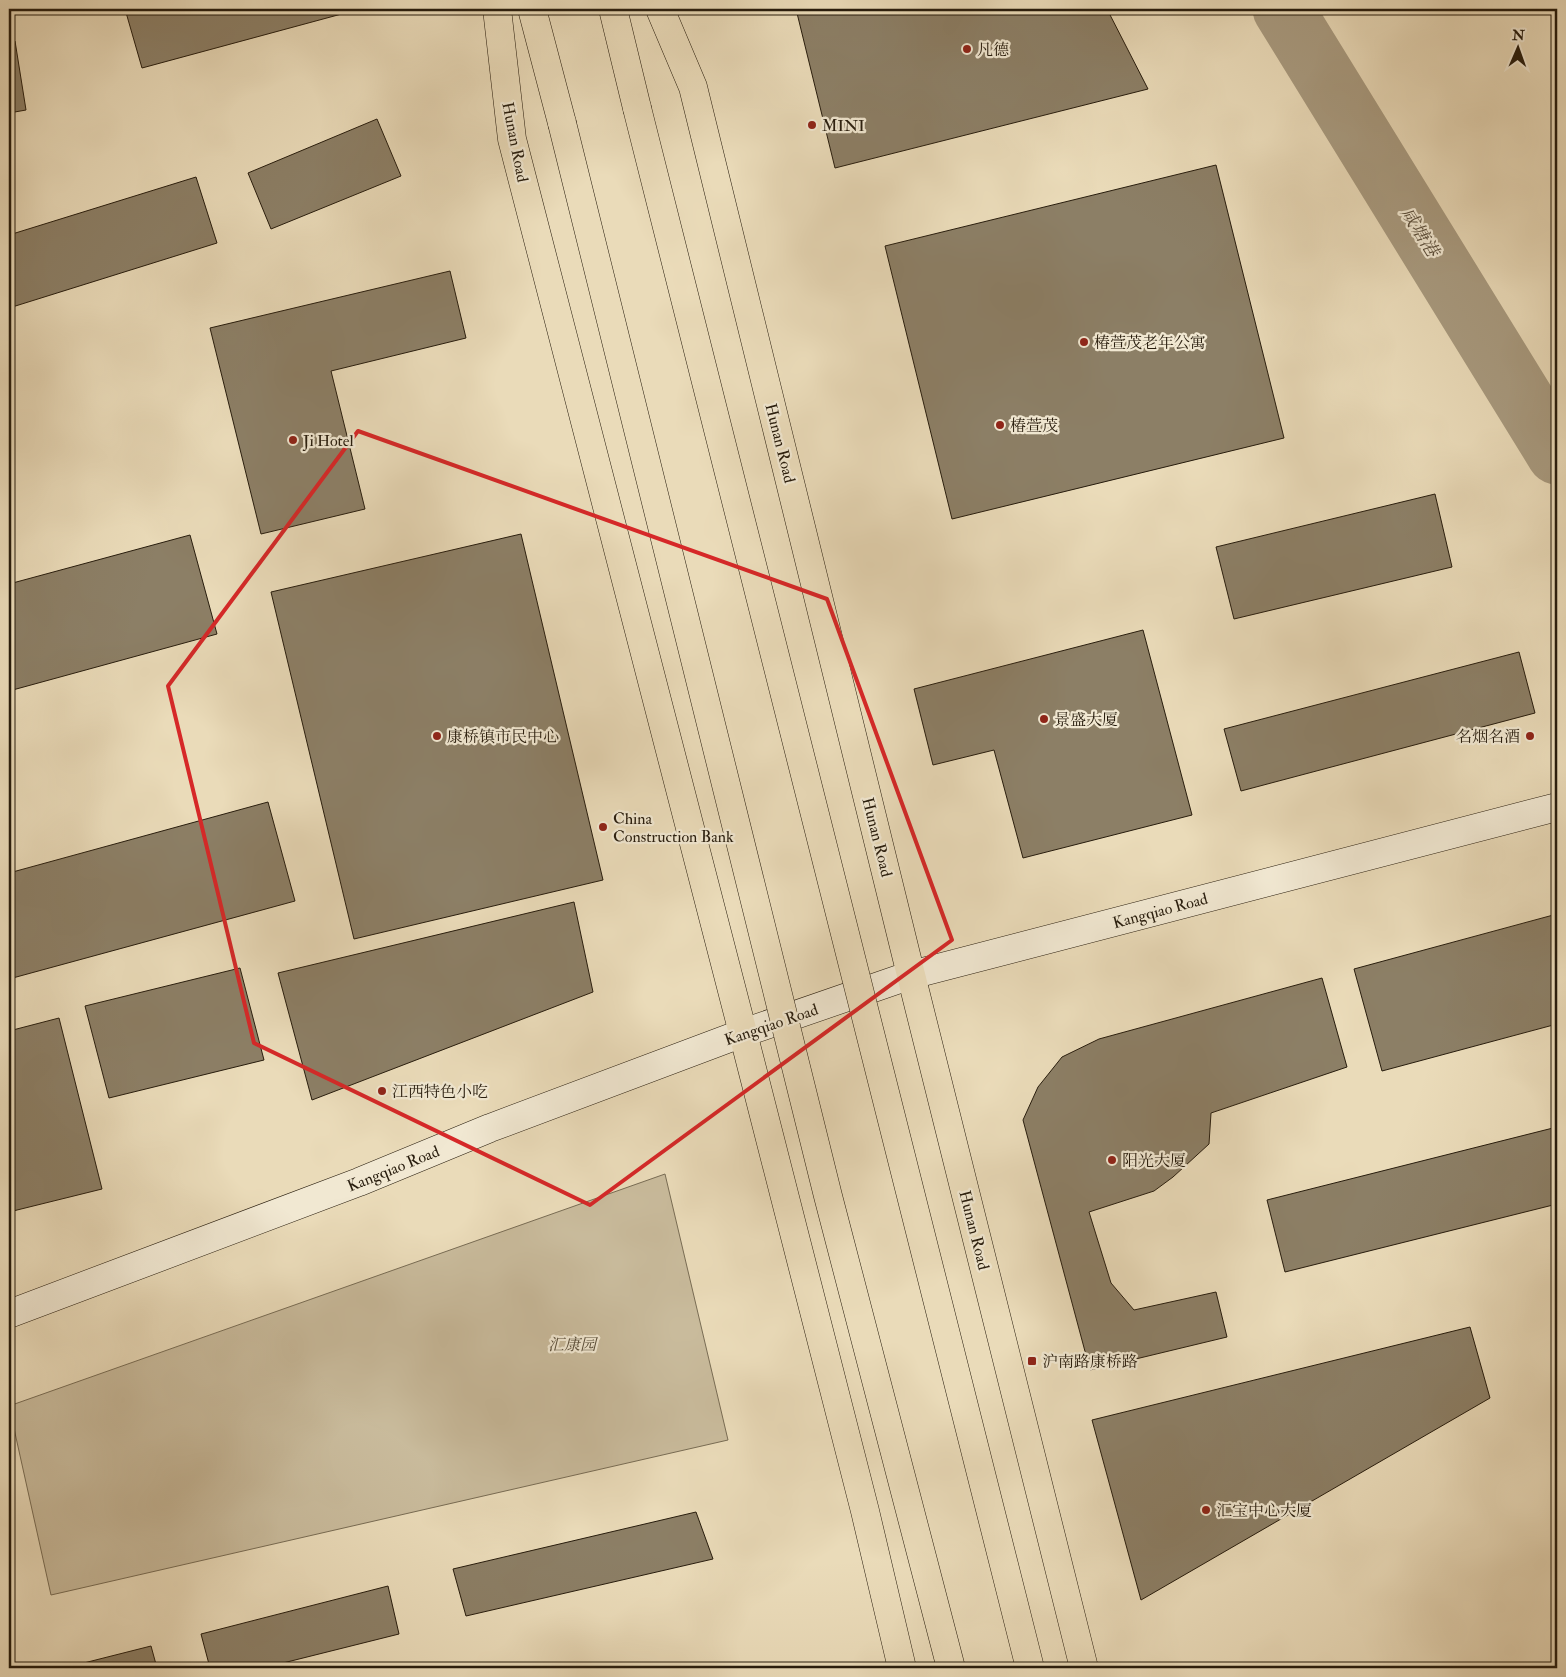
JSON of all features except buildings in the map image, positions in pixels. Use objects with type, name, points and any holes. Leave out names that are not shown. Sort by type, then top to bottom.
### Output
[{"type":"main road","name":"Hunan Road","points":[[497,9],[512,139],[865,1511],[902,1668]]},
{"type":"main road","points":[[532,9],[562,123],[823,1177],[950,1668]]},
{"type":"main road","points":[[613,9],[1030,1668]]},
{"type":"main road","name":"Hunan Road","points":[[660,9],[693,87],[911,975],[1084,1668]]},
{"type":"main road","name":"Kangqiao Road","points":[[9,1314],[350,1186],[490,1128],[743,1033],[911,975],[1557,807]]},
{"type":"highlighted area","points":[[358,431],[827,599],[952,940],[590,1205],[254,1043],[168,686]]},
{"type":"green space","name":"汇康园","points":[[665,1174],[728,1440],[51,1595],[9,1406]]},
{"type":"waterway","name":"咸塘港","points":[[1283,9],[1557,454]]},
{"type":"place","name":"凡德","points":[[967,49]]},
{"type":"place","name":"MINI","points":[[812,125]]},
{"type":"place","name":"椿萱茂老年公寓","points":[[1084,342]]},
{"type":"place","name":"椿萱茂","points":[[1000,425]]},
{"type":"place","name":"Ji Hotel","points":[[293,440]]},
{"type":"place","name":"景盛大厦","points":[[1044,719]]},
{"type":"place","name":"康桥镇市民中心","points":[[437,736]]},
{"type":"place","name":"名烟名酒","points":[[1530,736]]},
{"type":"place","name":"China Construction Bank","points":[[603,827]]},
{"type":"place","name":"江西特色小吃","points":[[382,1091]]},
{"type":"place","name":"阳光大厦","points":[[1112,1160]]},
{"type":"place","name":"沪南路康桥路","points":[[1032,1361]]},
{"type":"place","name":"汇宝中心大厦","points":[[1206,1510]]}]
